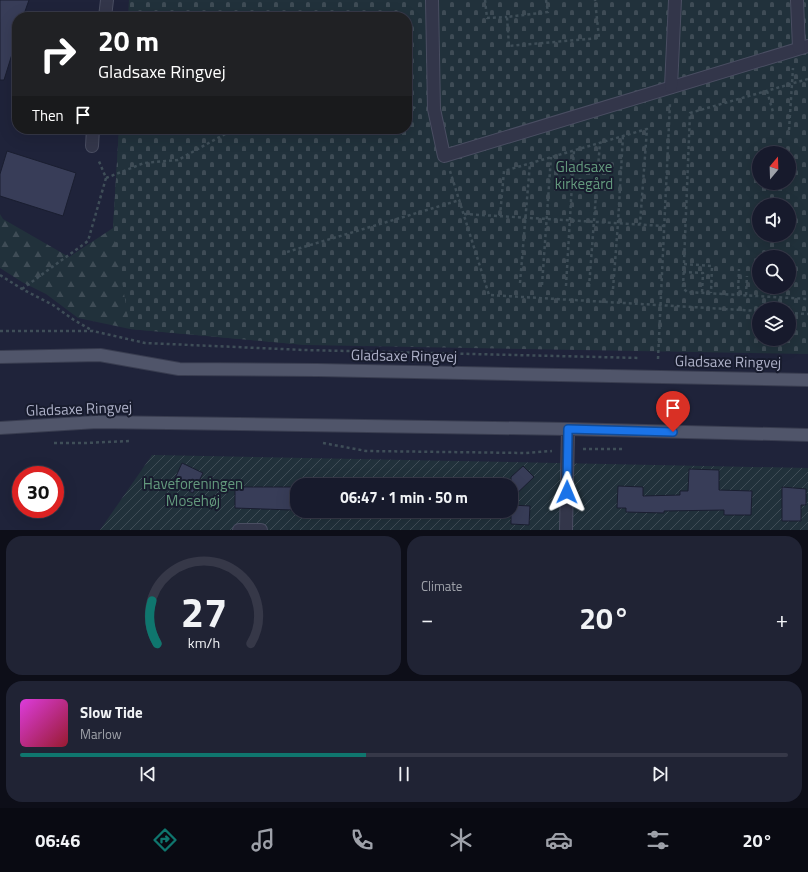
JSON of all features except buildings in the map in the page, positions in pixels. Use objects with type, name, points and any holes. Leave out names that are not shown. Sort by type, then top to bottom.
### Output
[{"type":"main road","name":"Gladsaxe Ringvej","points":[[0,357],[100,355],[179,369],[326,370],[808,380]]},
{"type":"main road","name":"Gladsaxe Ringvej","points":[[0,428],[97,422],[568,429],[808,435]]},
{"type":"street","points":[[106,12],[107,0]]},
{"type":"street","points":[[432,0],[434,109],[444,156],[801,48],[797,0]]},
{"type":"street","points":[[671,87],[675,0]]},
{"type":"street","points":[[92,146],[93,134]]},
{"type":"street","points":[[566,530],[568,429]]},
{"type":"street","points":[[238,530],[260,530]]},
{"type":"path","points":[[485,0],[487,18],[548,12],[546,0]]},
{"type":"path","points":[[507,17],[509,46],[598,38],[595,0]]},
{"type":"path","points":[[789,130],[792,84],[801,48]]},
{"type":"path","points":[[808,80],[690,113],[682,288],[687,292],[808,299]]},
{"type":"path","points":[[666,359],[658,359],[659,305],[671,87]]},
{"type":"path","points":[[767,91],[773,112]]},
{"type":"path","points":[[500,216],[504,171],[646,129],[640,224]]},
{"type":"path","points":[[106,178],[144,163],[178,160],[225,134]]},
{"type":"path","points":[[613,289],[623,136]]},
{"type":"path","points":[[589,287],[600,142]]},
{"type":"path","points":[[22,289],[88,240],[106,178],[92,146]]},
{"type":"path","points":[[566,286],[574,150]]},
{"type":"path","points":[[444,156],[460,200],[489,295],[752,311]]},
{"type":"path","points":[[542,285],[551,156]]},
{"type":"path","points":[[520,283],[530,163]]},
{"type":"path","points":[[287,252],[460,200]]},
{"type":"path","points":[[464,214],[664,226]]},
{"type":"path","points":[[684,264],[712,266],[711,293]]},
{"type":"path","points":[[738,295],[739,269]]},
{"type":"path","points":[[683,272],[703,273],[702,293]]},
{"type":"path","points":[[0,275],[22,289],[53,305],[93,331]]},
{"type":"path","points":[[746,295],[747,276]]},
{"type":"path","points":[[796,313],[808,314]]},
{"type":"path","points":[[0,331],[93,331],[145,343],[304,350],[642,358]]},
{"type":"path","points":[[53,443],[85,443],[131,440]]},
{"type":"path","points":[[323,443],[366,451],[526,453],[568,450]]},
{"type":"green space","name":"Gladsaxe kirkegård","points":[[129,0],[808,0],[808,354],[305,345],[130,329],[113,228],[119,134],[412,134],[412,12],[128,12]]},
{"type":"green space","points":[[119,134],[123,134],[305,345],[130,329],[78,318],[46,294],[22,282],[0,268],[0,214],[3,219],[69,257],[113,228]]},
{"type":"green space","name":"Haveforeningen Mosehøj","points":[[152,455],[808,468],[808,530],[100,530]]},
{"type":"route","points":[[567,492],[568,429],[673,432]]}]
